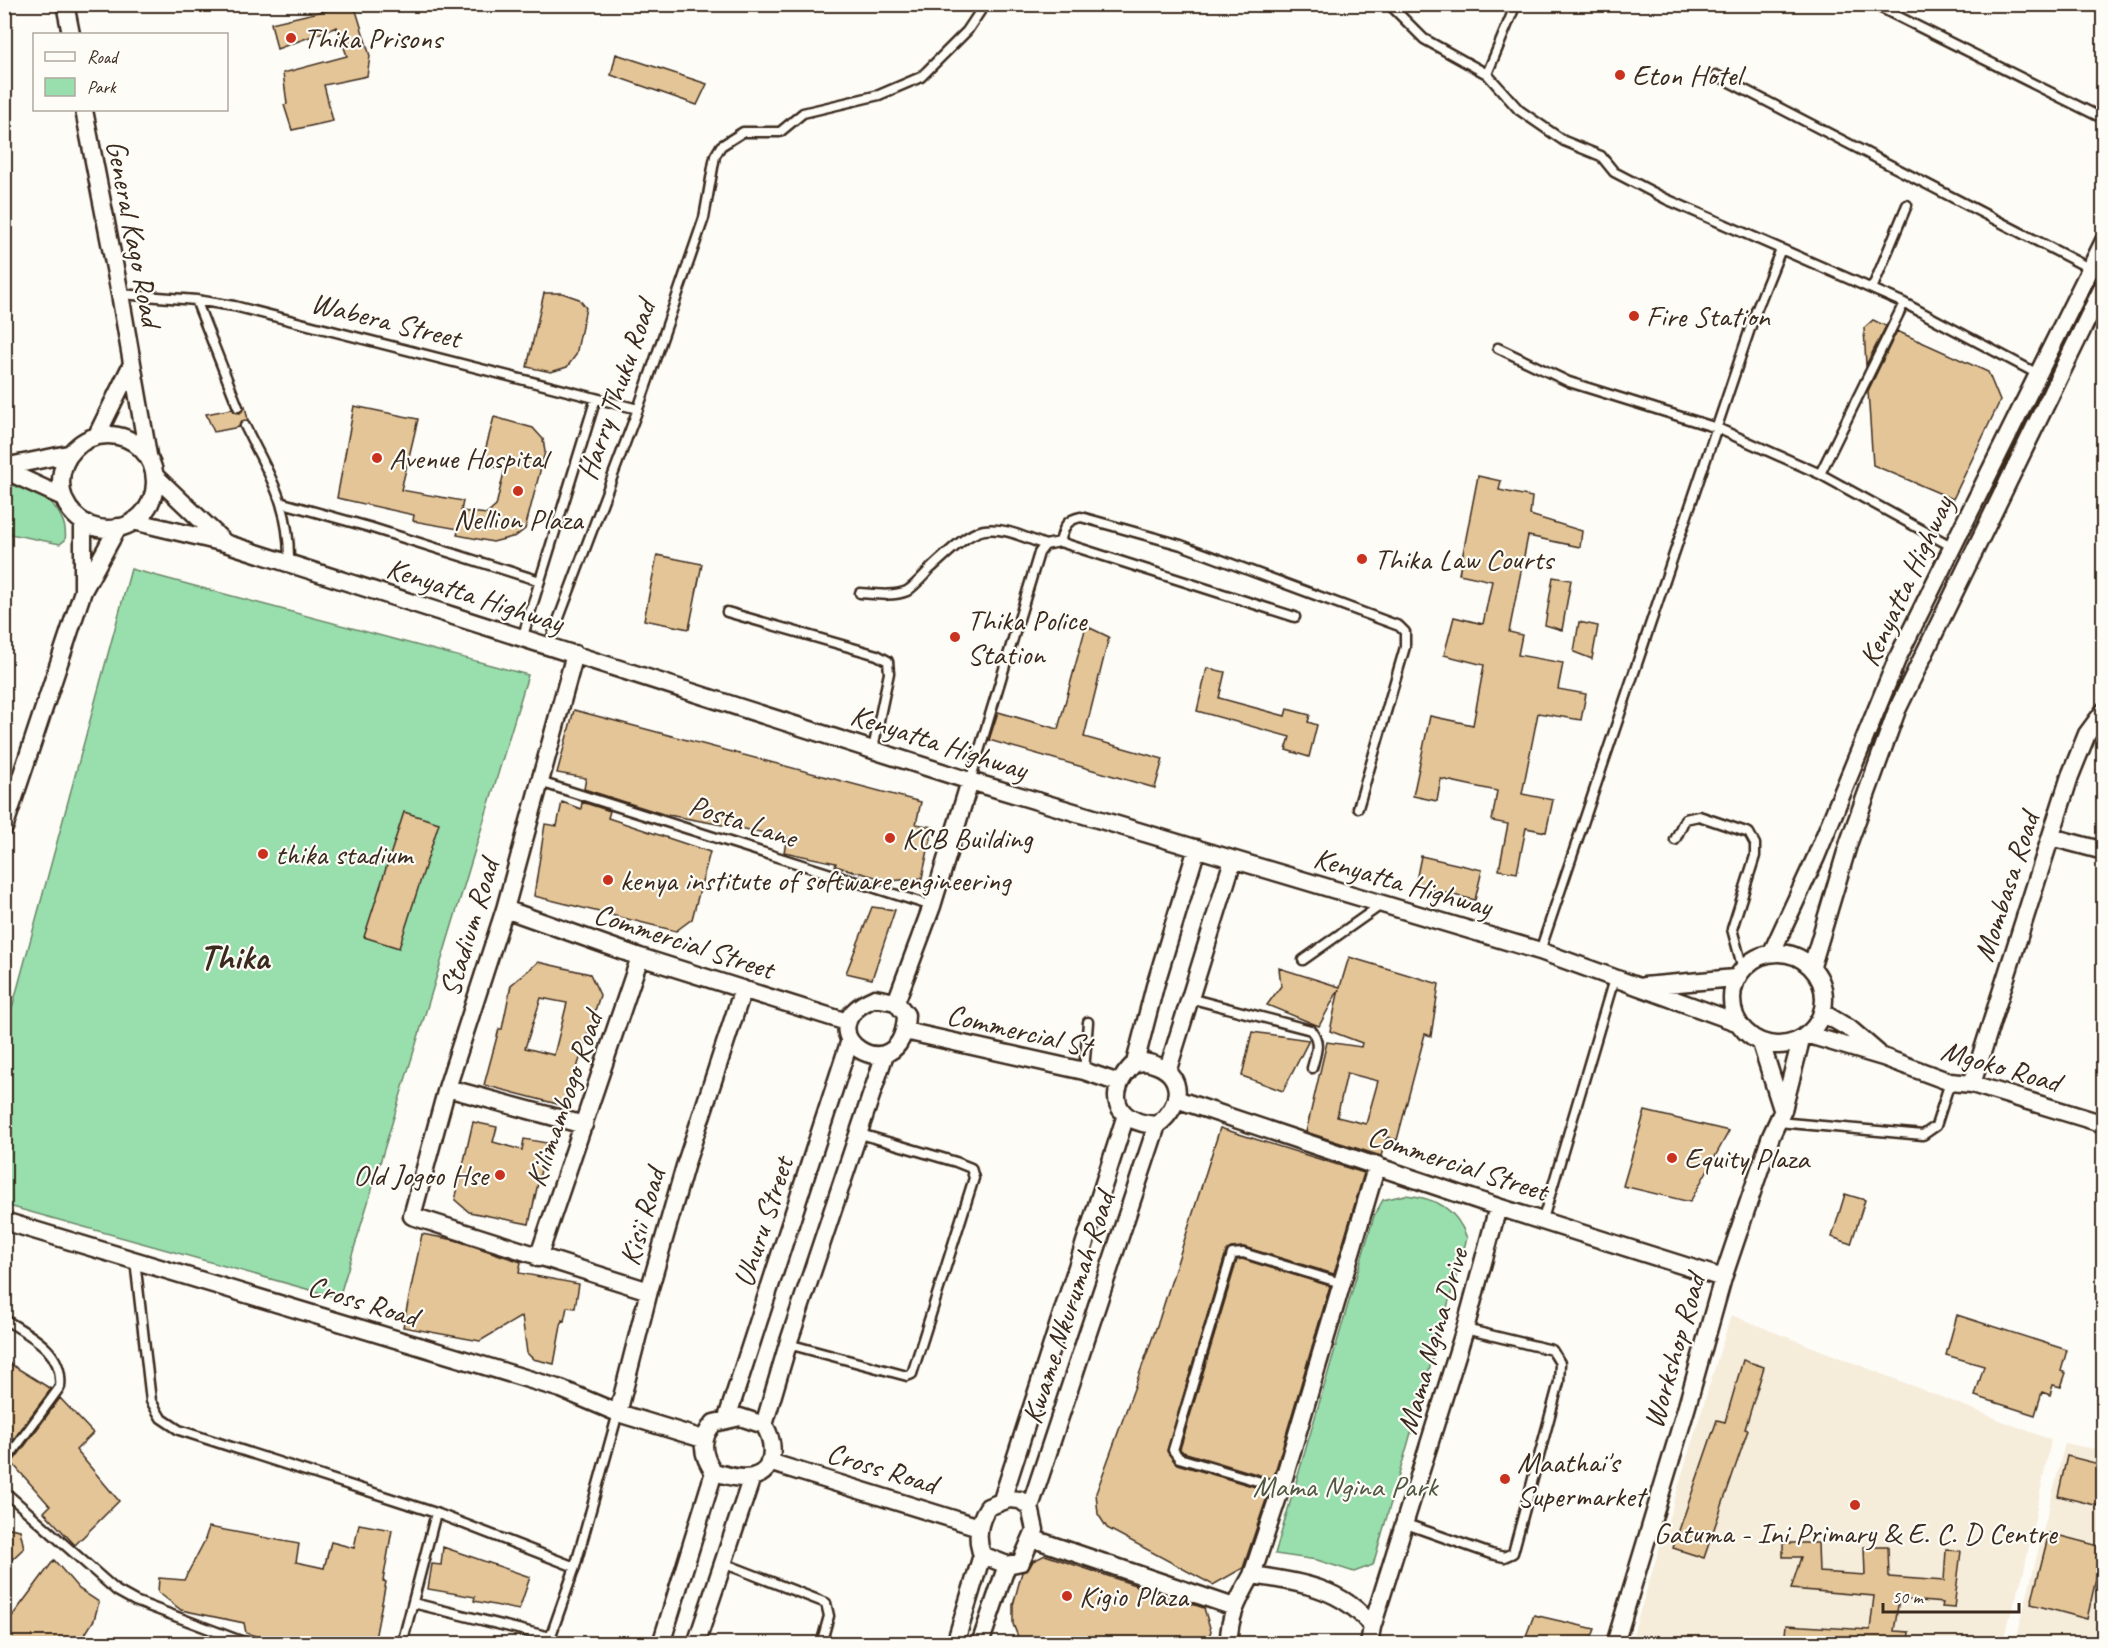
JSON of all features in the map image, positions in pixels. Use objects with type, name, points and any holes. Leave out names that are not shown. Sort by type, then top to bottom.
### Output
[{"type":"street","points":[[65,4],[70,33]]},
{"type":"street","name":"General Kago Road","points":[[84,111],[120,294],[148,455]]},
{"type":"street","name":"Kenyatta Highway","points":[[1772,952],[1816,857],[1898,657],[2103,241]]},
{"type":"street","name":"Kenyatta Highway","points":[[1812,966],[1850,842],[1897,710],[2103,285]]},
{"type":"street","name":"General Kago Road","points":[[97,435],[131,366]]},
{"type":"street","points":[[115,434],[131,440],[148,455],[155,476],[153,498],[143,514],[126,524],[108,529],[83,522],[68,509],[63,497],[61,471],[68,454],[81,442],[97,435],[115,434]]},
{"type":"street","points":[[4,469],[68,454]]},
{"type":"street","points":[[4,469],[63,497]]},
{"type":"street","name":"Kenyatta Highway","points":[[155,476],[225,543]]},
{"type":"street","points":[[83,522],[83,591]]},
{"type":"street","points":[[4,828],[83,591],[126,524]]},
{"type":"street","name":"Kenyatta Highway","points":[[126,524],[225,543],[970,782],[1540,951],[1736,1022]]},
{"type":"street","name":"Stadium Road","points":[[412,1216],[447,1088],[504,909],[575,654]]},
{"type":"street","name":"Mombasa Road","points":[[1972,1084],[2070,776],[2087,734],[2103,713]]},
{"type":"street","points":[[896,1002],[932,906],[970,782]]},
{"type":"street","points":[[2051,837],[2103,850]]},
{"type":"street","points":[[1135,1063],[1155,1064],[1168,1069],[1176,1082],[1176,1100],[1170,1112],[1157,1125],[1141,1125],[1125,1118],[1119,1109],[1119,1083],[1135,1063],[1155,986],[1197,848]]},
{"type":"street","points":[[1168,1069],[1233,860]]},
{"type":"street","name":"Commercial Street","points":[[504,909],[640,957],[847,1022]]},
{"type":"street","points":[[1772,952],[1794,954],[1812,966],[1824,988],[1823,1013],[1805,1038],[1781,1046],[1761,1043],[1736,1022],[1731,1000],[1739,973],[1750,960],[1772,952]]},
{"type":"street","name":"Kilimambogo Road","points":[[538,1258],[640,957]]},
{"type":"street","name":"Kenyatta Highway","points":[[1638,987],[1739,973]]},
{"type":"street","name":"Kisii Road","points":[[412,1216],[538,1258],[649,1291],[685,1166],[743,989]]},
{"type":"street","points":[[875,998],[896,1002],[906,1016],[905,1031],[899,1044],[885,1054],[874,1056],[864,1053],[849,1043],[847,1022],[856,1008],[875,998]]},
{"type":"street","name":"Mgoko Road","points":[[1823,1013],[1850,1029],[1883,1058]]},
{"type":"street","name":"Commercial St","points":[[905,1031],[1084,1071],[1119,1083]]},
{"type":"street","name":"Mgoko Road","points":[[1805,1038],[1883,1058],[1950,1082],[1972,1084],[2103,1124]]},
{"type":"street","name":"Workshop Road","points":[[1615,1644],[1723,1278],[1805,1038]]},
{"type":"street","name":"Uhuru Street","points":[[727,1418],[849,1043]]},
{"type":"street","points":[[1761,1043],[1780,1116]]},
{"type":"street","name":"Uhuru Street","points":[[764,1425],[788,1344],[885,1054]]},
{"type":"street","points":[[447,1088],[584,1125]]},
{"type":"street","name":"Commercial Street","points":[[1176,1100],[1498,1207],[1543,1219],[1723,1278]]},
{"type":"street","name":"Kwame Nkurumah Road","points":[[1002,1500],[1125,1118]]},
{"type":"street","name":"Kwame Nkurumah Road","points":[[1030,1508],[1157,1125]]},
{"type":"street","points":[[1229,1644],[1228,1628],[1234,1607],[1252,1575],[1281,1488],[1377,1165]]},
{"type":"street","name":"Mama Ngina Drive","points":[[1368,1644],[1466,1329],[1498,1207]]},
{"type":"street","name":"Cross Road","points":[[4,1221],[561,1389],[618,1413],[703,1439]]},
{"type":"street","points":[[618,1413],[649,1291]]},
{"type":"street","points":[[740,1417],[764,1425],[773,1442],[769,1462],[764,1470],[752,1477],[739,1478],[714,1472],[706,1462],[703,1439],[714,1423],[727,1418],[740,1417]]},
{"type":"street","name":"Cross Road","points":[[769,1462],[980,1527]]},
{"type":"street","points":[[661,1644],[714,1472]]},
{"type":"street","points":[[696,1644],[752,1477]]},
{"type":"street","points":[[955,1644],[982,1555],[978,1537],[988,1507],[1002,1500],[1020,1500],[1030,1508],[1035,1530],[1034,1539],[1022,1562],[1007,1565],[982,1555]]},
{"type":"street","points":[[1034,1539],[1234,1607]]},
{"type":"street","points":[[980,1644],[1007,1565]]},
{"type":"street","points":[[1252,1575],[1287,1580],[1327,1592],[1361,1610],[1372,1627]]},
{"type":"lane","name":"Harry Thuku Road","points":[[548,647],[638,409],[704,218],[715,156],[721,146],[743,132],[780,132],[803,113],[879,95],[921,77],[967,31],[986,4]]},
{"type":"lane","points":[[1389,4],[1424,39],[1487,74],[1519,110],[1564,141],[1601,156],[1614,172],[1666,199],[1904,303],[2036,373]]},
{"type":"lane","points":[[1487,74],[1516,4]]},
{"type":"lane","points":[[1873,4],[2103,119]]},
{"type":"lane","points":[[1716,75],[2091,269]]},
{"type":"lane","points":[[1872,289],[1907,205]]},
{"type":"lane","points":[[1540,951],[1717,428],[1781,249]]},
{"type":"lane","name":"Wabera Street","points":[[120,294],[196,300],[234,306],[638,409]]},
{"type":"lane","points":[[196,300],[238,407]]},
{"type":"lane","points":[[1820,474],[1904,303]]},
{"type":"lane","points":[[1498,348],[1569,382],[1717,428],[1820,474],[1951,546]]},
{"type":"lane","points":[[522,639],[597,398]]},
{"type":"lane","points":[[245,426],[283,503],[289,534],[289,563]]},
{"type":"lane","points":[[283,503],[369,527],[540,581]]},
{"type":"lane","points":[[1060,542],[1065,525],[1071,519],[1081,517],[1181,545],[1399,626],[1404,632],[1405,648],[1358,808]]},
{"type":"lane","points":[[860,592],[887,594],[907,591],[972,533],[991,529],[1006,530],[1045,545],[1060,542],[1295,617]]},
{"type":"lane","points":[[970,782],[1039,553],[1045,545]]},
{"type":"lane","points":[[727,612],[877,655],[888,662],[889,673],[873,749]]},
{"type":"lane","name":"Posta Lane","points":[[540,782],[932,906]]},
{"type":"lane","points":[[1675,840],[1685,819],[1699,816],[1749,833],[1755,844],[1755,856],[1732,929],[1739,973]]},
{"type":"lane","points":[[1304,960],[1384,903]]},
{"type":"lane","points":[[1543,1219],[1614,979]]},
{"type":"lane","points":[[1189,998],[1311,1030],[1317,1037],[1318,1045],[1312,1068]]},
{"type":"lane","points":[[1084,1071],[1088,1022]]},
{"type":"lane","points":[[1780,1116],[1923,1135],[1936,1126],[1950,1082]]},
{"type":"lane","points":[[788,1344],[907,1376],[913,1372],[974,1178],[971,1168],[964,1165],[857,1133]]},
{"type":"lane","points":[[1281,1488],[1179,1458],[1173,1450],[1176,1439],[1232,1254],[1243,1253],[1341,1283]]},
{"type":"lane","points":[[135,1260],[150,1401],[161,1418],[179,1430],[436,1513],[575,1567]]},
{"type":"lane","points":[[4,1319],[40,1342],[57,1360],[62,1373],[60,1387],[4,1463]]},
{"type":"lane","points":[[1406,1524],[1491,1554],[1504,1557],[1513,1552],[1559,1382],[1560,1363],[1552,1350],[1466,1329]]},
{"type":"lane","points":[[412,1602],[549,1640],[575,1567],[618,1413]]},
{"type":"lane","points":[[4,1491],[117,1591],[135,1601],[249,1644]]},
{"type":"lane","points":[[402,1644],[436,1513]]},
{"type":"lane","points":[[723,1563],[826,1603],[829,1616],[821,1644]]},
{"type":"shaded area","name":"Gatuma - Ini Primary & E. C. D Centre","points":[[1731,1315],[2051,1440],[2024,1571],[2002,1643],[1630,1644]]},
{"type":"shaded area","points":[[2065,1443],[2103,1451],[2103,1643],[2015,1644]]},
{"type":"green space","points":[[5,481],[27,486],[47,499],[62,518],[65,540],[60,544],[5,533]]},
{"type":"green space","name":"thika stadium","points":[[131,569],[528,675],[339,1298],[5,1205],[5,1034]]},
{"type":"green space","name":"Mama Ngina Park","points":[[1405,1195],[1416,1196],[1444,1206],[1457,1219],[1467,1238],[1373,1565],[1354,1572],[1317,1560],[1275,1554],[1374,1216],[1383,1200]]},
{"type":"building","name":"Thika Prisons","points":[[354,4],[370,56],[367,76],[324,85],[333,121],[292,130],[284,105],[287,104],[283,73],[347,56],[337,27],[277,49],[271,23]]},
{"type":"building","points":[[616,54],[707,84],[697,105],[611,75]]},
{"type":"building","points":[[544,293],[562,293],[579,299],[586,308],[576,355],[567,367],[551,372],[527,367]]},
{"type":"building","points":[[1873,320],[1886,326],[1866,365],[1864,328]]},
{"type":"building","points":[[1897,331],[1988,372],[2000,401],[1953,499],[1873,465],[1868,391]]},
{"type":"building","points":[[245,406],[248,420],[242,421],[239,427],[214,432],[206,414],[232,409],[240,413]]},
{"type":"building","points":[[354,406],[418,419],[401,490],[463,501],[461,511],[487,514],[496,506],[505,468],[481,466],[494,417],[533,428],[543,439],[545,452],[525,529],[516,536],[493,542],[457,535],[459,529],[413,521],[414,515],[337,498]]},
{"type":"building","points":[[1478,476],[1501,481],[1499,490],[1532,497],[1530,515],[1582,531],[1580,547],[1528,536],[1509,632],[1522,635],[1518,655],[1563,663],[1558,689],[1586,694],[1581,720],[1538,713],[1522,794],[1553,800],[1546,832],[1526,828],[1517,873],[1499,870],[1508,824],[1492,821],[1497,791],[1441,779],[1437,801],[1413,796],[1430,716],[1473,725],[1484,665],[1444,655],[1454,617],[1483,624],[1492,581],[1459,574]]},
{"type":"building","points":[[657,555],[702,564],[689,629],[644,620]]},
{"type":"building","points":[[1553,577],[1571,580],[1562,630],[1545,625]]},
{"type":"building","points":[[1579,622],[1598,626],[1592,659],[1574,652]]},
{"type":"building","points":[[1086,626],[1109,637],[1084,737],[1163,759],[1155,788],[989,740],[998,712],[1058,729]]},
{"type":"building","points":[[1207,668],[1225,672],[1219,698],[1285,716],[1287,709],[1310,715],[1308,722],[1317,725],[1309,757],[1286,750],[1290,737],[1197,711]]},
{"type":"building","points":[[574,710],[921,802],[916,824],[933,827],[922,878],[890,881],[835,866],[836,863],[784,852],[787,837],[663,814],[584,789],[586,778],[557,773]]},
{"type":"building","points":[[562,802],[581,809],[582,802],[610,811],[608,818],[710,852],[692,919],[676,931],[534,896],[545,824],[557,826]]},
{"type":"building","points":[[404,812],[439,823],[399,948],[364,937]]},
{"type":"building","points":[[1421,856],[1482,870],[1475,900],[1415,886]]},
{"type":"building","points":[[872,907],[895,910],[872,979],[846,973]]},
{"type":"building","points":[[1349,957],[1439,984],[1431,1036],[1425,1034],[1397,1140],[1387,1137],[1381,1156],[1306,1132],[1327,1042],[1361,1047],[1362,1043],[1330,1031],[1339,989],[1319,1026],[1267,1005],[1281,986],[1279,968],[1340,987]],"holes":[[[1347,1073],[1378,1081],[1366,1124],[1337,1117]]]},
{"type":"building","points":[[538,962],[590,974],[600,995],[565,1106],[484,1085],[499,1029],[502,1029],[511,985]],"holes":[[[541,998],[567,1003],[554,1055],[525,1048]]]},
{"type":"building","points":[[1252,1032],[1309,1040],[1283,1091],[1242,1076]]},
{"type":"building","name":"Equity Plaza","points":[[1645,1111],[1729,1131],[1690,1202],[1623,1186]]},
{"type":"building","name":"Old Jogoo Hse","points":[[473,1122],[497,1127],[493,1142],[522,1150],[524,1139],[547,1143],[529,1224],[469,1212],[455,1200]]},
{"type":"building","points":[[1220,1128],[1364,1173],[1334,1274],[1244,1247],[1231,1248],[1226,1252],[1167,1451],[1177,1464],[1269,1491],[1243,1568],[1213,1585],[1107,1528],[1098,1514],[1096,1493],[1159,1320]]},
{"type":"building","points":[[1845,1194],[1865,1200],[1851,1244],[1832,1237]]},
{"type":"building","points":[[422,1234],[455,1240],[521,1262],[519,1273],[579,1284],[575,1308],[567,1307],[564,1321],[562,1320],[554,1364],[533,1359],[527,1353],[522,1316],[480,1341],[403,1327]]},
{"type":"building","points":[[1242,1259],[1330,1286],[1273,1479],[1183,1452],[1180,1449],[1237,1260]]},
{"type":"building","points":[[1957,1315],[2067,1350],[2061,1371],[2066,1373],[2061,1387],[2053,1385],[2050,1395],[2042,1392],[2035,1415],[1975,1396],[1984,1366],[1946,1355]]},
{"type":"building","points":[[4,1360],[51,1389],[4,1452]]},
{"type":"building","points":[[1743,1360],[1764,1367],[1745,1429],[1748,1430],[1704,1558],[1673,1548],[1717,1420],[1725,1422]]},
{"type":"building","points":[[60,1398],[93,1433],[76,1450],[119,1501],[75,1545],[44,1512],[50,1506],[12,1463]]},
{"type":"building","points":[[2067,1456],[2103,1465],[2103,1507],[2058,1496]]},
{"type":"building","points":[[359,1524],[392,1530],[383,1581],[386,1582],[374,1644],[281,1644],[246,1633],[244,1623],[181,1610],[158,1592],[159,1578],[184,1580],[204,1542],[209,1527],[299,1544],[296,1562],[324,1568],[331,1542],[354,1548]]},
{"type":"building","points":[[4,1527],[20,1530],[24,1548],[4,1567]]},
{"type":"building","points":[[2049,1533],[2103,1547],[2087,1619],[2031,1604]]},
{"type":"building","points":[[1783,1543],[1818,1543],[1819,1572],[1865,1575],[1864,1547],[1888,1547],[1889,1577],[1944,1581],[1946,1550],[1961,1551],[1954,1608],[1942,1607],[1943,1603],[1899,1599],[1894,1631],[1909,1632],[1908,1644],[1784,1644],[1786,1625],[1870,1630],[1874,1596],[1791,1589],[1801,1557],[1783,1557]]},
{"type":"building","points":[[443,1547],[530,1577],[519,1610],[474,1601],[475,1597],[428,1589],[432,1564],[441,1565]]},
{"type":"building","points":[[1045,1555],[1204,1608],[1211,1631],[1206,1644],[1038,1644],[1019,1639],[1013,1624],[1013,1605],[1022,1572],[1028,1570],[1033,1561]]},
{"type":"building","points":[[54,1560],[79,1589],[99,1602],[94,1620],[79,1644],[16,1644],[4,1634],[4,1627]]},
{"type":"building","points":[[1534,1615],[1595,1629],[1589,1644],[1523,1644]]},
{"type":"place","name":"Thika Prisons","points":[[291,38]]},
{"type":"place","name":"Eton Hotel","points":[[1620,75]]},
{"type":"place","name":"Fire Station","points":[[1634,316]]},
{"type":"place","name":"Avenue Hospital","points":[[377,458]]},
{"type":"place","name":"Nellion Plaza","points":[[518,491]]},
{"type":"place","name":"Thika Law Courts","points":[[1362,559]]},
{"type":"place","name":"Thika Police Station","points":[[955,637]]},
{"type":"place","name":"KCB Building","points":[[890,838]]},
{"type":"place","name":"thika stadium","points":[[263,854]]},
{"type":"place","name":"kenya institute of software engineering","points":[[608,880]]},
{"type":"place","name":"Equity Plaza","points":[[1672,1158]]},
{"type":"place","name":"Old Jogoo Hse","points":[[500,1175]]},
{"type":"place","name":"Maathai's Supermarket","points":[[1505,1479]]},
{"type":"place","name":"Gatuma - Ini Primary & E. C. D Centre","points":[[1855,1505]]},
{"type":"place","name":"Kigio Plaza","points":[[1067,1596]]},
{"type":"district","name":"Thika","points":[[234,956]]}]
